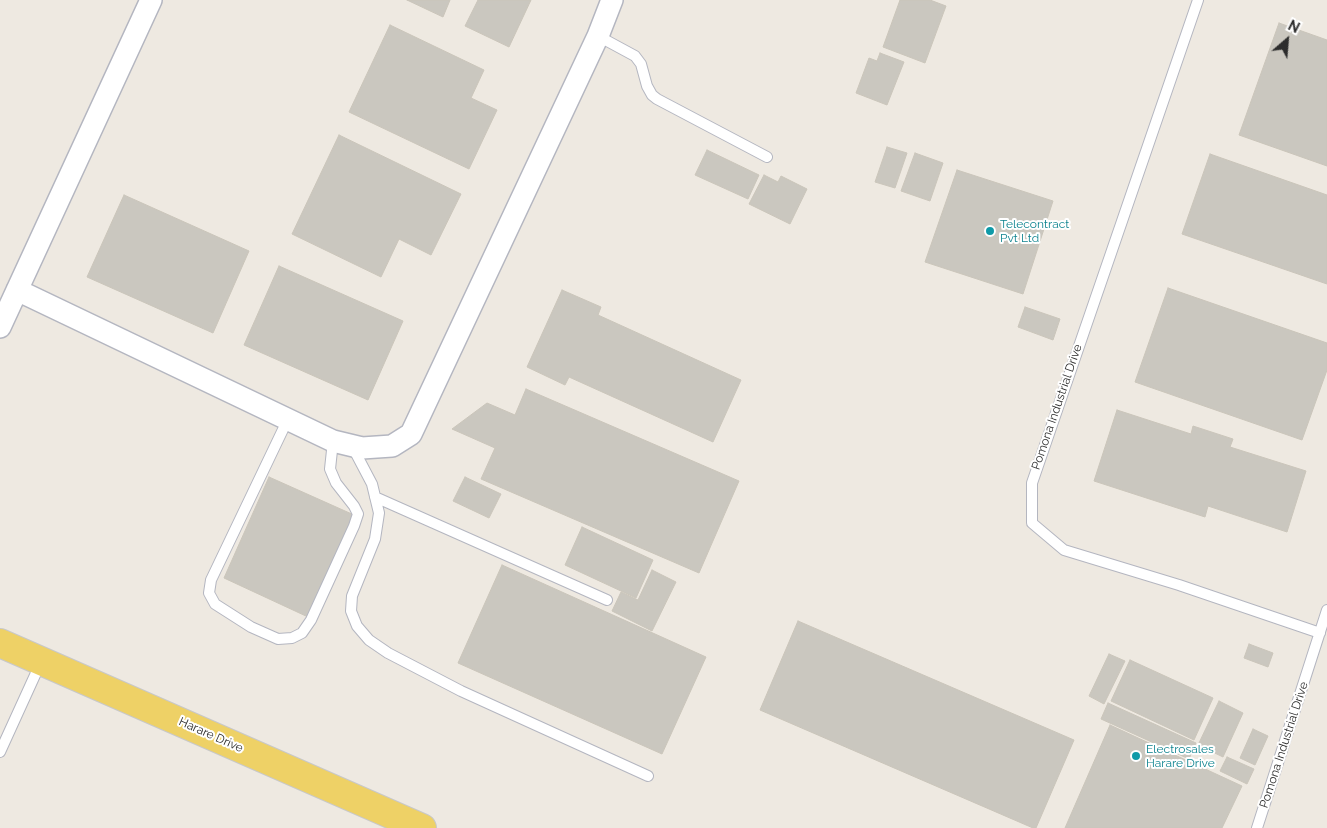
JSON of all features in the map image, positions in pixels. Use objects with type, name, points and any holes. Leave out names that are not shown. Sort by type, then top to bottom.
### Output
[{"type":"main road","name":"Harare Drive","points":[[0,642],[422,828]]},
{"type":"street","points":[[0,327],[151,0]]},
{"type":"street","points":[[17,290],[288,419],[343,443],[362,448],[392,446],[411,434],[598,36],[612,0]]},
{"type":"lane","name":"Pomona Industrial Drive","points":[[1198,0],[1032,483],[1032,523],[1064,550],[1320,633]]},
{"type":"lane","points":[[598,36],[636,56],[641,64],[647,86],[652,95],[657,99],[767,157]]},
{"type":"lane","points":[[288,419],[212,580],[210,593],[215,604],[251,627],[278,639],[292,638],[302,633],[311,620],[358,514],[336,483],[330,469],[343,443],[372,484],[379,513],[375,539],[352,596],[351,611],[357,626],[369,640],[388,653],[461,691],[648,776]]},
{"type":"lane","points":[[375,497],[607,600]]},
{"type":"lane","name":"Pomona Industrial Drive","points":[[1257,828],[1327,610]]},
{"type":"lane","points":[[0,752],[42,661]]},
{"type":"building","points":[[407,0],[450,0],[443,17]]},
{"type":"building","points":[[478,0],[531,0],[509,47],[465,26]]},
{"type":"building","points":[[900,0],[930,0],[946,6],[925,63],[883,47]]},
{"type":"building","points":[[1279,23],[1327,40],[1327,166],[1239,135]]},
{"type":"building","points":[[390,25],[484,70],[471,98],[497,110],[469,169],[349,112]]},
{"type":"building","points":[[880,53],[904,62],[887,105],[856,93],[869,58],[877,61]]},
{"type":"building","points":[[339,135],[461,194],[431,255],[399,239],[381,277],[292,234]]},
{"type":"building","points":[[887,147],[907,153],[895,188],[875,182]]},
{"type":"building","points":[[707,150],[759,175],[748,199],[695,175]]},
{"type":"building","points":[[915,153],[943,163],[930,201],[901,191]]},
{"type":"building","points":[[1210,154],[1327,195],[1327,284],[1182,234]]},
{"type":"building","name":"Telecontract Pvt Ltd","points":[[957,170],[1053,201],[1023,294],[925,262]]},
{"type":"building","points":[[764,175],[778,182],[781,176],[807,189],[790,224],[749,204]]},
{"type":"building","points":[[124,195],[249,251],[213,333],[87,277]]},
{"type":"building","points":[[279,266],[403,321],[368,400],[244,345]]},
{"type":"building","points":[[1168,288],[1327,343],[1327,370],[1302,440],[1135,382]]},
{"type":"building","points":[[562,290],[601,307],[598,315],[741,380],[713,442],[569,377],[565,385],[527,367]]},
{"type":"building","points":[[1025,307],[1060,319],[1053,340],[1018,327]]},
{"type":"building","points":[[526,389],[739,481],[699,573],[481,479],[495,448],[452,429],[487,403],[515,415]]},
{"type":"building","points":[[1117,410],[1191,434],[1193,426],[1233,439],[1230,447],[1306,471],[1287,532],[1208,506],[1205,517],[1094,481]]},
{"type":"building","points":[[269,477],[354,515],[308,617],[224,578]]},
{"type":"building","points":[[465,477],[501,494],[489,518],[453,501]]},
{"type":"building","points":[[582,527],[653,560],[636,598],[565,565]]},
{"type":"building","points":[[502,565],[706,657],[662,754],[458,663]]},
{"type":"building","points":[[652,570],[676,582],[652,631],[612,611],[621,592],[638,600]]},
{"type":"building","points":[[798,621],[1074,740],[1036,828],[760,710]]},
{"type":"building","points":[[1249,644],[1273,653],[1268,667],[1244,658]]},
{"type":"building","points":[[1109,654],[1125,661],[1104,704],[1089,696]]},
{"type":"building","points":[[1130,660],[1213,698],[1194,740],[1111,701]]},
{"type":"building","points":[[1219,701],[1243,713],[1223,757],[1198,745]]},
{"type":"building","points":[[1108,703],[1196,743],[1189,759],[1101,719]]},
{"type":"building","name":"Electrosales Harare Drive","points":[[1110,725],[1242,786],[1222,828],[1065,828]]},
{"type":"building","points":[[1253,729],[1268,736],[1255,765],[1240,758]]},
{"type":"building","points":[[1227,757],[1254,769],[1247,784],[1220,771]]},
{"type":"place","name":"Telecontract Pvt Ltd","points":[[990,231]]},
{"type":"place","name":"Electrosales Harare Drive","points":[[1136,756]]}]
